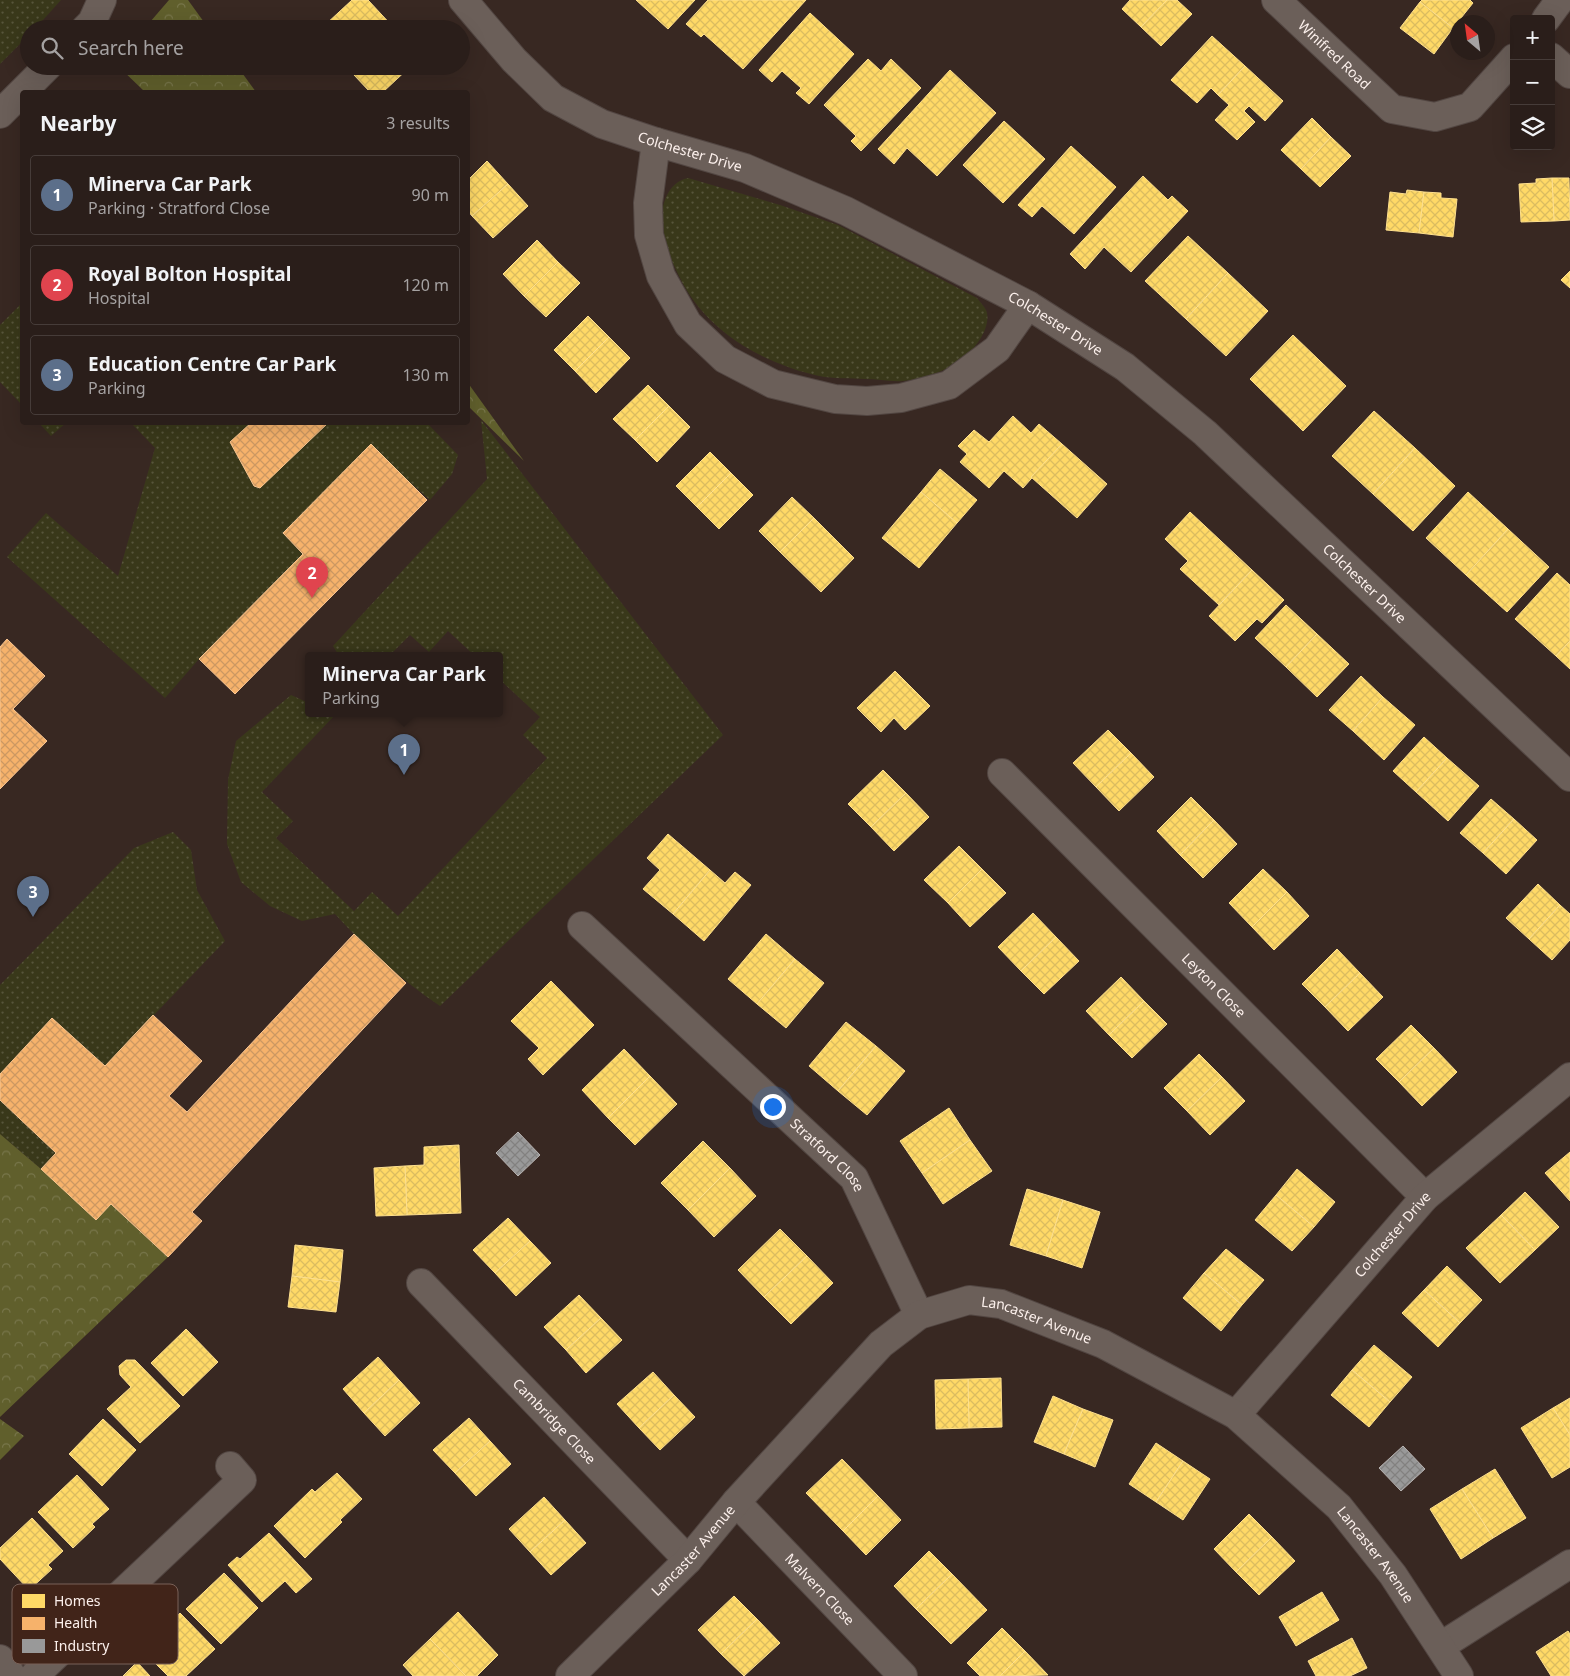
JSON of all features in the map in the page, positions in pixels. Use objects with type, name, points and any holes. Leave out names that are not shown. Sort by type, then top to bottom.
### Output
[{"type":"street","points":[[93,20],[102,0]]},
{"type":"street","name":"Colchester Drive","points":[[463,0],[514,60],[553,98],[602,124],[745,168],[846,211],[1028,306],[1125,367],[1205,433],[1570,776]]},
{"type":"street","name":"Winifred Road","points":[[1276,0],[1392,109],[1435,117],[1470,108],[1512,60]]},
{"type":"street","points":[[1549,15],[1560,0]]},
{"type":"street","points":[[1554,60],[1570,74]]},
{"type":"street","points":[[24,90],[39,75]]},
{"type":"street","points":[[0,114],[20,94]]},
{"type":"street","points":[[656,142],[648,204],[649,235],[661,276],[688,324],[725,359],[773,384],[835,399],[867,401],[900,398],[949,385],[997,349],[1028,306]]},
{"type":"street","name":"Leyton Close","points":[[1002,773],[1425,1197]]},
{"type":"street","name":"Stratford Close","points":[[582,926],[854,1178],[919,1315]]},
{"type":"street","name":"Colchester Drive","points":[[1236,1414],[1425,1197],[1570,1077]]},
{"type":"street","name":"Cambridge Close","points":[[421,1283],[688,1560]]},
{"type":"street","name":"Lancaster Avenue","points":[[570,1676],[688,1560],[736,1502],[881,1344],[919,1315],[969,1300],[1001,1304],[1102,1344],[1236,1414],[1339,1507],[1393,1575],[1459,1676]]},
{"type":"street","points":[[132,1584],[242,1480],[230,1466]]},
{"type":"street","name":"Malvern Close","points":[[736,1502],[903,1676]]},
{"type":"street","points":[[1441,1646],[1570,1564]]},
{"type":"street","points":[[0,1659],[12,1676]]},
{"type":"street","points":[[34,1676],[47,1664]]},
{"type":"shaded area","points":[[0,0],[61,0],[43,20],[20,20],[20,44],[0,64]]},
{"type":"shaded area","points":[[688,178],[780,205],[838,225],[977,298],[987,313],[984,332],[970,352],[950,367],[927,376],[903,381],[819,376],[777,363],[757,353],[737,342],[704,313],[690,296],[668,252],[661,226],[664,203],[675,184]]},
{"type":"shaded area","points":[[20,305],[20,403],[0,382],[0,325]]},
{"type":"shaded area","points":[[481,420],[723,735],[440,1006],[385,963],[335,914],[302,921],[270,906],[241,882],[227,844],[228,780],[236,741],[291,695],[305,701],[305,717],[333,717],[262,792],[293,821],[276,838],[354,911],[372,892],[398,916],[547,758],[523,735],[540,717],[503,683],[503,652],[471,652],[448,631],[429,652],[410,635],[393,652],[337,652],[333,646],[487,479]]},
{"type":"shaded area","points":[[41,425],[64,425],[51,436]]},
{"type":"shaded area","points":[[133,425],[429,425],[458,455],[452,474],[430,500],[371,448],[283,533],[303,554],[199,659],[165,698],[7,557],[46,513],[118,576],[155,448]]},
{"type":"shaded area","points":[[173,832],[191,850],[197,890],[225,941],[105,1066],[52,1018],[0,1074],[0,985],[134,848]]},
{"type":"shaded area","points":[[0,1100],[56,1153],[41,1169],[0,1134]]},
{"type":"green space","points":[[169,0],[188,0],[202,20],[152,20]]},
{"type":"green space","points":[[127,75],[244,75],[255,90],[143,90]]},
{"type":"green space","points":[[470,386],[524,461],[470,408]]},
{"type":"green space","points":[[0,1134],[41,1169],[111,1204],[168,1257],[0,1417]]},
{"type":"green space","points":[[0,1419],[24,1436],[0,1460]]},
{"type":"building: Homes","points":[[352,0],[368,0],[387,20],[330,20]]},
{"type":"building: Homes","points":[[636,0],[695,0],[668,29]]},
{"type":"building: Homes","points":[[708,0],[806,0],[743,69],[704,34],[701,37],[686,24]]},
{"type":"building: Homes","points":[[1130,0],[1167,0],[1141,27],[1122,9]]},
{"type":"building: Homes","points":[[1167,0],[1177,0],[1192,14],[1161,46],[1141,27]]},
{"type":"building: Homes","points":[[1422,0],[1470,0],[1473,3],[1463,15],[1450,15],[1450,26],[1420,2]]},
{"type":"building: Homes","points":[[1420,2],[1450,26],[1450,32],[1434,54],[1400,28]]},
{"type":"building: Homes","points":[[810,13],[854,54],[809,104],[796,93],[801,88],[782,71],[772,82],[759,70]]},
{"type":"building: Homes","points":[[1212,36],[1245,66],[1218,95],[1211,88],[1197,103],[1171,80]]},
{"type":"building: Homes","points":[[868,59],[881,71],[891,59],[921,88],[861,151],[851,141],[856,136],[824,105]]},
{"type":"building: Homes","points":[[1245,66],[1283,101],[1265,121],[1249,106],[1244,111],[1255,122],[1237,140],[1215,120],[1229,105],[1218,95]]},
{"type":"building: Homes","points":[[950,70],[996,113],[937,176],[907,148],[894,164],[878,149]]},
{"type":"building: Homes","points":[[354,75],[401,75],[385,90],[368,90]]},
{"type":"building: Homes","points":[[1312,118],[1331,137],[1301,169],[1281,150]]},
{"type":"building: Homes","points":[[1004,121],[1045,159],[1003,203],[963,165]]},
{"type":"building: Homes","points":[[1331,137],[1351,156],[1320,187],[1301,169]]},
{"type":"building: Homes","points":[[1071,146],[1116,187],[1074,234],[1042,206],[1032,217],[1018,205]]},
{"type":"building: Homes","points":[[487,161],[508,184],[472,216],[470,214],[470,178]]},
{"type":"building: Homes","points":[[1143,176],[1168,200],[1172,196],[1188,211],[1131,272],[1104,247],[1085,269],[1070,254]]},
{"type":"building: Homes","points":[[1552,178],[1569,178],[1570,220],[1554,221]]},
{"type":"building: Homes","points":[[1552,178],[1554,221],[1521,222],[1519,184],[1536,183],[1536,179]]},
{"type":"building: Homes","points":[[508,184],[528,206],[493,238],[472,216]]},
{"type":"building: Homes","points":[[1407,190],[1424,192],[1419,233],[1386,230],[1390,192],[1406,194]]},
{"type":"building: Homes","points":[[1424,192],[1441,193],[1441,198],[1457,199],[1453,237],[1419,233]]},
{"type":"building: Homes","points":[[1188,236],[1228,273],[1186,319],[1145,281]]},
{"type":"building: Homes","points":[[537,240],[558,262],[524,296],[503,274]]},
{"type":"building: Homes","points":[[558,262],[580,283],[546,317],[524,296]]},
{"type":"building: Homes","points":[[1570,271],[1570,288],[1561,280]]},
{"type":"building: Homes","points":[[1228,273],[1268,311],[1226,356],[1186,319]]},
{"type":"building: Homes","points":[[588,316],[609,337],[575,371],[554,350]]},
{"type":"building: Homes","points":[[1293,335],[1346,386],[1303,431],[1250,379]]},
{"type":"building: Homes","points":[[609,337],[630,358],[596,393],[575,371]]},
{"type":"building: Homes","points":[[648,385],[669,406],[635,440],[613,419]]},
{"type":"building: Homes","points":[[669,406],[690,427],[657,462],[635,440]]},
{"type":"building: Homes","points":[[1374,411],[1415,448],[1373,494],[1332,456]]},
{"type":"building: Homes","points":[[1013,416],[1031,433],[1039,424],[1062,444],[1023,488],[1004,471],[989,488],[960,462],[967,454],[958,446],[974,430],[989,442]]},
{"type":"building: Homes","points":[[1062,444],[1107,484],[1077,518],[1031,477]]},
{"type":"building: Homes","points":[[1415,448],[1455,486],[1413,531],[1373,494]]},
{"type":"building: Homes","points":[[710,452],[731,473],[697,507],[676,486]]},
{"type":"building: Homes","points":[[940,469],[977,500],[957,523],[921,492]]},
{"type":"building: Homes","points":[[731,473],[753,495],[719,529],[697,507]]},
{"type":"building: Homes","points":[[921,492],[957,523],[919,568],[882,538]]},
{"type":"building: Homes","points":[[1468,492],[1508,529],[1466,575],[1426,538]]},
{"type":"building: Homes","points":[[792,497],[814,518],[780,552],[759,531]]},
{"type":"building: Homes","points":[[1190,512],[1252,570],[1219,605],[1180,569],[1188,561],[1165,539]]},
{"type":"building: Homes","points":[[814,518],[854,558],[821,592],[780,552]]},
{"type":"building: Homes","points":[[1508,529],[1549,567],[1507,612],[1466,575]]},
{"type":"building: Homes","points":[[1252,570],[1284,600],[1262,623],[1257,619],[1235,641],[1209,616]]},
{"type":"building: Homes","points":[[1557,573],[1570,585],[1570,641],[1556,656],[1515,619]]},
{"type":"building: Homes","points":[[1286,605],[1317,634],[1286,667],[1255,638]]},
{"type":"building: Homes","points":[[1317,634],[1349,664],[1317,697],[1286,667]]},
{"type":"building: Homes","points":[[1570,641],[1570,669],[1556,656]]},
{"type":"building: Homes","points":[[895,671],[930,706],[905,730],[894,718],[881,732],[857,708]]},
{"type":"building: Homes","points":[[1361,676],[1383,697],[1353,731],[1329,710]]},
{"type":"building: Homes","points":[[1383,697],[1415,725],[1384,760],[1353,731]]},
{"type":"building: Homes","points":[[1108,730],[1131,753],[1096,787],[1073,763]]},
{"type":"building: Homes","points":[[1424,737],[1447,758],[1416,792],[1393,771]]},
{"type":"building: Homes","points":[[1131,753],[1154,777],[1119,811],[1096,787]]},
{"type":"building: Homes","points":[[1447,758],[1479,786],[1448,821],[1416,792]]},
{"type":"building: Homes","points":[[883,770],[906,793],[871,827],[848,804]]},
{"type":"building: Homes","points":[[906,793],[929,817],[894,851],[871,827]]},
{"type":"building: Homes","points":[[1191,797],[1214,820],[1180,855],[1157,831]]},
{"type":"building: Homes","points":[[1491,799],[1514,819],[1483,853],[1460,833]]},
{"type":"building: Homes","points":[[1514,819],[1537,840],[1506,874],[1483,853]]},
{"type":"building: Homes","points":[[1214,820],[1237,844],[1203,878],[1180,855]]},
{"type":"building: Homes","points":[[668,834],[710,870],[673,914],[643,889],[660,870],[647,858]]},
{"type":"building: Homes","points":[[959,846],[982,869],[948,903],[924,880]]},
{"type":"building: Homes","points":[[982,869],[1006,893],[970,927],[948,903]]},
{"type":"building: Homes","points":[[1263,869],[1287,892],[1252,927],[1229,903]]},
{"type":"building: Homes","points":[[710,870],[725,883],[735,872],[751,885],[704,941],[673,914]]},
{"type":"building: Homes","points":[[1538,884],[1560,905],[1529,939],[1506,918]]},
{"type":"building: Homes","points":[[1287,892],[1309,916],[1274,950],[1252,927]]},
{"type":"building: Homes","points":[[1560,905],[1570,914],[1570,940],[1552,960],[1529,939]]},
{"type":"building: Homes","points":[[1033,913],[1056,937],[1021,971],[998,947]]},
{"type":"building: Homes","points":[[766,934],[795,959],[757,1004],[728,979]]},
{"type":"building: Homes","points":[[1056,937],[1079,961],[1044,994],[1021,971]]},
{"type":"building: Homes","points":[[1337,949],[1360,973],[1325,1007],[1302,984]]},
{"type":"building: Homes","points":[[795,959],[824,983],[786,1028],[757,1004]]},
{"type":"building: Homes","points":[[1360,973],[1383,997],[1348,1031],[1325,1007]]},
{"type":"building: Homes","points":[[1121,977],[1144,1001],[1109,1035],[1086,1011]]},
{"type":"building: Homes","points":[[551,981],[594,1025],[543,1075],[528,1059],[539,1048],[511,1021]]},
{"type":"building: Homes","points":[[1144,1001],[1167,1024],[1132,1058],[1109,1035]]},
{"type":"building: Homes","points":[[846,1022],[876,1046],[838,1091],[809,1066]]},
{"type":"building: Homes","points":[[1411,1025],[1434,1048],[1399,1082],[1376,1059]]},
{"type":"building: Homes","points":[[876,1046],[905,1071],[867,1115],[838,1091]]},
{"type":"building: Homes","points":[[1434,1048],[1457,1072],[1422,1106],[1399,1082]]},
{"type":"building: Homes","points":[[624,1049],[650,1076],[608,1118],[582,1090]]},
{"type":"building: Homes","points":[[1199,1054],[1222,1077],[1187,1111],[1164,1088]]},
{"type":"building: Homes","points":[[650,1076],[677,1104],[635,1145],[608,1118]]},
{"type":"building: Homes","points":[[1222,1077],[1245,1101],[1210,1135],[1187,1111]]},
{"type":"building: Homes","points":[[949,1108],[970,1140],[922,1173],[900,1141]]},
{"type":"building: Homes","points":[[970,1140],[992,1171],[943,1204],[922,1173]]},
{"type":"building: Homes","points":[[703,1141],[730,1168],[688,1210],[661,1183]]},
{"type":"building: Homes","points":[[459,1145],[461,1213],[407,1215],[405,1166],[424,1165],[424,1147]]},
{"type":"building: Homes","points":[[1570,1152],[1570,1201],[1545,1173]]},
{"type":"building: Homes","points":[[405,1166],[407,1215],[376,1216],[374,1168]]},
{"type":"building: Homes","points":[[730,1168],[756,1196],[714,1237],[688,1210]]},
{"type":"building: Homes","points":[[1297,1169],[1335,1202],[1314,1227],[1276,1195]]},
{"type":"building: Homes","points":[[1027,1189],[1063,1200],[1046,1256],[1010,1245]]},
{"type":"building: Homes","points":[[1525,1192],[1559,1227],[1535,1250],[1501,1215]]},
{"type":"building: Homes","points":[[1276,1195],[1314,1227],[1292,1251],[1255,1220]]},
{"type":"building: Homes","points":[[1063,1200],[1100,1212],[1082,1268],[1046,1256]]},
{"type":"building: Homes","points":[[1501,1215],[1535,1250],[1500,1283],[1466,1248]]},
{"type":"building: Homes","points":[[508,1218],[530,1241],[495,1273],[473,1250]]},
{"type":"building: Homes","points":[[780,1229],[807,1256],[764,1297],[738,1270]]},
{"type":"building: Homes","points":[[530,1241],[551,1263],[516,1296],[495,1273]]},
{"type":"building: Homes","points":[[295,1245],[343,1250],[340,1282],[292,1276]]},
{"type":"building: Homes","points":[[1226,1249],[1264,1280],[1242,1305],[1204,1273]]},
{"type":"building: Homes","points":[[807,1256],[833,1283],[791,1324],[764,1297]]},
{"type":"building: Homes","points":[[1447,1266],[1482,1300],[1460,1323],[1424,1290]]},
{"type":"building: Homes","points":[[1204,1273],[1242,1305],[1221,1331],[1183,1298]]},
{"type":"building: Homes","points":[[292,1276],[340,1282],[336,1312],[288,1307]]},
{"type":"building: Homes","points":[[1424,1290],[1460,1323],[1438,1347],[1402,1313]]},
{"type":"building: Homes","points":[[579,1295],[601,1318],[566,1350],[544,1327]]},
{"type":"building: Homes","points":[[601,1318],[622,1340],[586,1373],[566,1350]]},
{"type":"building: Homes","points":[[186,1329],[218,1362],[183,1396],[151,1363]]},
{"type":"building: Homes","points":[[1374,1345],[1412,1377],[1390,1402],[1352,1370]]},
{"type":"building: Homes","points":[[378,1357],[399,1380],[364,1413],[343,1389]]},
{"type":"building: Homes","points":[[126,1360],[135,1360],[180,1406],[140,1443],[107,1409],[131,1387],[120,1375],[119,1366]]},
{"type":"building: Homes","points":[[1352,1370],[1390,1402],[1369,1427],[1331,1395]]},
{"type":"building: Homes","points":[[653,1372],[674,1395],[639,1428],[617,1404]]},
{"type":"building: Homes","points":[[1001,1378],[1002,1427],[969,1428],[968,1379]]},
{"type":"building: Homes","points":[[968,1379],[969,1428],[936,1429],[935,1380]]},
{"type":"building: Homes","points":[[399,1380],[420,1403],[385,1436],[364,1413]]},
{"type":"building: Homes","points":[[674,1395],[695,1417],[660,1450],[639,1428]]},
{"type":"building: Homes","points":[[1053,1396],[1083,1409],[1064,1454],[1034,1442]]},
{"type":"building: Homes","points":[[1570,1398],[1570,1435],[1553,1408]]},
{"type":"building: Homes","points":[[1553,1408],[1570,1435],[1570,1467],[1552,1478],[1521,1428]]},
{"type":"building: Homes","points":[[1083,1409],[1113,1420],[1095,1467],[1064,1454]]},
{"type":"building: Homes","points":[[469,1418],[490,1441],[455,1473],[433,1450]]},
{"type":"building: Homes","points":[[103,1419],[136,1450],[102,1486],[69,1454]]},
{"type":"building: Homes","points":[[490,1441],[511,1464],[476,1496],[455,1473]]},
{"type":"building: Homes","points":[[1156,1443],[1183,1461],[1156,1502],[1129,1484]]},
{"type":"building: Homes","points":[[842,1459],[878,1496],[843,1531],[806,1493]]},
{"type":"building: Homes","points":[[1183,1461],[1210,1479],[1183,1520],[1156,1502]]},
{"type":"building: Homes","points":[[1495,1469],[1526,1518],[1493,1538],[1462,1489]]},
{"type":"building: Homes","points":[[337,1473],[362,1499],[340,1520],[342,1522],[305,1558],[274,1526],[312,1489],[315,1492]]},
{"type":"building: Homes","points":[[77,1475],[109,1509],[92,1524],[95,1527],[73,1548],[38,1512]]},
{"type":"building: Homes","points":[[1462,1489],[1493,1538],[1461,1559],[1430,1509]]},
{"type":"building: Homes","points":[[878,1496],[901,1520],[866,1555],[843,1531]]},
{"type":"building: Homes","points":[[544,1497],[565,1520],[530,1552],[509,1529]]},
{"type":"building: Homes","points":[[1249,1514],[1272,1537],[1236,1572],[1214,1549]]},
{"type":"building: Homes","points":[[32,1518],[63,1551],[48,1565],[52,1569],[36,1584],[23,1584],[0,1559],[0,1548]]},
{"type":"building: Homes","points":[[565,1520],[586,1543],[551,1575],[530,1552]]},
{"type":"building: Homes","points":[[269,1533],[312,1579],[296,1593],[285,1581],[262,1602],[228,1565],[237,1557],[240,1559]]},
{"type":"building: Homes","points":[[1272,1537],[1295,1561],[1259,1595],[1236,1572]]},
{"type":"building: Homes","points":[[929,1551],[952,1574],[916,1609],[894,1586]]},
{"type":"building: Homes","points":[[224,1573],[258,1608],[221,1644],[186,1609]]},
{"type":"building: Homes","points":[[952,1574],[987,1610],[951,1644],[916,1609]]},
{"type":"building: Homes","points":[[1322,1592],[1339,1620],[1296,1646],[1279,1617]]},
{"type":"building: Homes","points":[[734,1596],[757,1619],[721,1654],[698,1630]]},
{"type":"building: Homes","points":[[458,1612],[498,1655],[477,1676],[466,1676],[430,1639]]},
{"type":"building: Homes","points":[[180,1613],[215,1649],[186,1676],[168,1676],[156,1664],[178,1664],[178,1615]]},
{"type":"building: Homes","points":[[757,1619],[780,1643],[744,1676],[721,1654]]},
{"type":"building: Homes","points":[[1002,1628],[1025,1651],[1000,1676],[980,1676],[967,1663]]},
{"type":"building: Homes","points":[[1568,1631],[1570,1634],[1570,1676],[1551,1676],[1536,1652]]},
{"type":"building: Homes","points":[[1352,1638],[1367,1668],[1350,1676],[1316,1676],[1308,1661]]},
{"type":"building: Homes","points":[[430,1639],[466,1676],[413,1676],[403,1665]]},
{"type":"building: Homes","points":[[1025,1651],[1048,1675],[1000,1676]]},
{"type":"building: Homes","points":[[135,1664],[139,1664],[150,1676],[123,1676]]},
{"type":"building: Health","points":[[249,425],[326,425],[260,488],[254,486],[230,442]]},
{"type":"building: Health","points":[[371,444],[427,500],[235,694],[199,659],[303,554],[283,533]]},
{"type":"building: Health","points":[[7,639],[45,676],[13,709],[47,741],[0,789],[0,647]]},
{"type":"building: Health","points":[[354,934],[406,983],[192,1212],[202,1221],[168,1257],[111,1204],[96,1220],[41,1169],[56,1153],[0,1100],[0,1074],[52,1018],[105,1066],[153,1015],[202,1061],[169,1096],[187,1112]]},
{"type":"building: Industry","points":[[518,1132],[540,1155],[518,1176],[496,1153]]},
{"type":"building: Industry","points":[[1403,1446],[1425,1469],[1401,1491],[1379,1468]]},
{"type":"place","name":"Royal Bolton Hospital","points":[[312,598]]},
{"type":"place","name":"Minerva Car Park","points":[[404,775]]},
{"type":"place","name":"Education Centre Car Park","points":[[33,917]]}]
